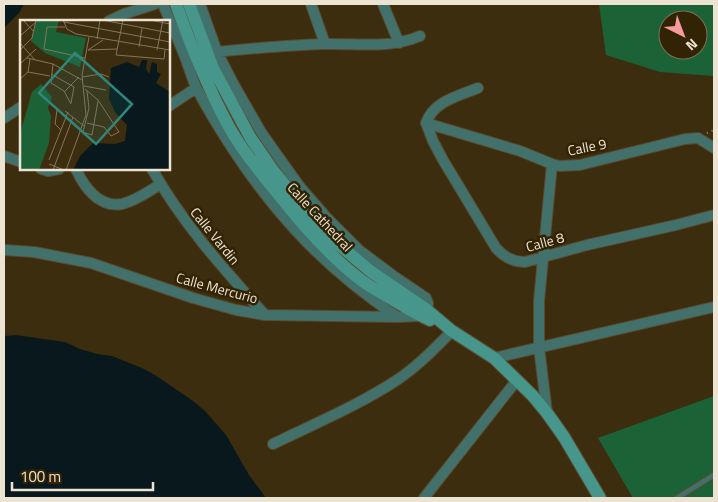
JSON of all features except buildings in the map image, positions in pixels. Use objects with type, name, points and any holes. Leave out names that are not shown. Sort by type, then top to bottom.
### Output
[{"type":"street","points":[[111,20],[155,4]]},
{"type":"street","points":[[163,4],[169,20]]},
{"type":"street","name":"Calle Cathedral","points":[[176,4],[194,55],[229,127],[242,147],[294,214],[344,266],[362,281],[423,313],[494,358],[533,396],[547,414],[564,437],[600,498]]},
{"type":"street","name":"Calle Cathedral","points":[[189,4],[212,52],[213,68],[250,137],[272,169],[304,209],[337,243],[423,313]]},
{"type":"street","points":[[200,4],[212,52],[277,156],[300,187],[327,218],[359,250],[426,298],[428,303],[423,313]]},
{"type":"street","points":[[311,4],[325,44]]},
{"type":"street","points":[[383,4],[399,43]]},
{"type":"street","points":[[170,22],[196,88],[244,166],[272,205],[301,238],[333,268],[369,298],[396,317]]},
{"type":"street","points":[[194,55],[325,44],[399,43],[420,36]]},
{"type":"street","points":[[170,105],[196,88]]},
{"type":"street","points":[[426,124],[428,116],[439,104],[478,88]]},
{"type":"street","points":[[4,118],[20,108]]},
{"type":"street","name":"Calle 9","points":[[426,124],[520,151],[560,166],[580,165],[685,139],[698,138],[714,148]]},
{"type":"street","name":"Calle 8","points":[[426,124],[443,160],[496,248],[502,255],[517,262],[542,258],[587,245],[714,215]]},
{"type":"street","points":[[4,156],[20,162]]},
{"type":"street","points":[[547,414],[539,347],[539,301],[552,164]]},
{"type":"street","points":[[77,170],[89,191],[103,202],[112,204],[123,204],[133,200],[160,184]]},
{"type":"street","name":"Calle Vardin","points":[[153,170],[194,234],[265,315]]},
{"type":"street","name":"Calle Mercurio","points":[[4,250],[34,252],[91,263],[193,298],[236,310],[265,315],[396,317],[423,313]]},
{"type":"street","points":[[494,358],[714,306]]},
{"type":"street","points":[[273,444],[397,380],[412,369],[447,328]]},
{"type":"street","points":[[424,498],[517,380]]},
{"type":"lane","points":[[677,498],[714,476]]},
{"type":"green space","points":[[599,4],[714,4],[714,76],[660,72],[606,55]]},
{"type":"green space","points":[[714,396],[714,498],[633,498],[598,438]]},
{"type":"shaded area","points":[[4,4],[24,4],[19,13],[4,28]]},
{"type":"shaded area","points":[[16,335],[65,342],[80,349],[112,356],[155,375],[205,411],[226,435],[249,475],[266,498],[4,498],[4,336]]}]
